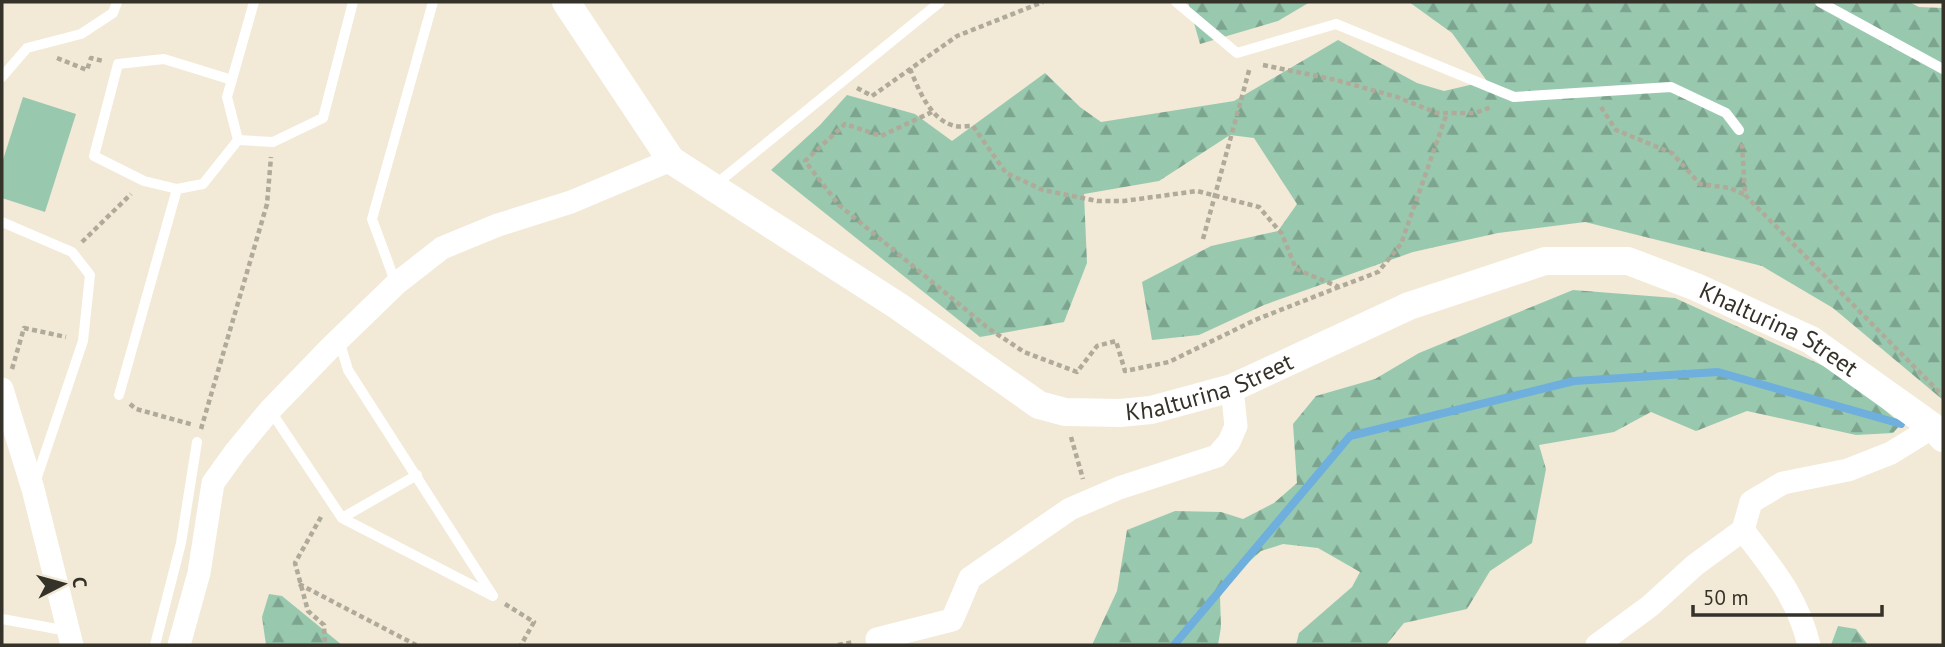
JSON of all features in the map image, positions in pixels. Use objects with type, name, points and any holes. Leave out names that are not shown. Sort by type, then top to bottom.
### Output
[{"type":"street","name":"Khalturina Street","points":[[566,2],[671,160],[898,306],[1039,405],[1065,412],[1120,413],[1151,410],[1232,388],[1409,306],[1545,261],[1628,261],[1696,287],[1811,340],[1938,432]]},
{"type":"street","points":[[179,645],[199,573],[213,483],[270,411],[339,340],[396,284],[442,248],[498,225],[570,202],[671,160]]},
{"type":"street","points":[[877,639],[952,620],[970,578],[1070,509],[1119,488],[1217,456],[1229,442],[1236,426],[1232,388]]},
{"type":"street","points":[[3,391],[33,489],[70,638]]},
{"type":"street","points":[[1597,645],[1650,606],[1695,565],[1743,530],[1751,502],[1783,483],[1848,470],[1938,432]]},
{"type":"street","points":[[1743,530],[1789,592],[1803,621],[1809,645]]},
{"type":"lane","points":[[2,77],[27,48],[81,34],[113,13],[117,2]]},
{"type":"lane","points":[[238,140],[227,97],[254,2]]},
{"type":"lane","points":[[238,140],[273,142],[323,118],[353,2]]},
{"type":"lane","points":[[396,284],[372,219],[433,2]]},
{"type":"lane","points":[[713,187],[940,2]]},
{"type":"lane","points":[[1176,2],[1237,53],[1336,24],[1514,97],[1671,87],[1726,113],[1739,130]]},
{"type":"lane","points":[[1820,2],[1943,69]]},
{"type":"lane","points":[[232,79],[164,59],[118,64],[94,156],[144,181],[177,189],[203,184],[238,140]]},
{"type":"lane","points":[[119,395],[177,189]]},
{"type":"lane","points":[[2,222],[72,252],[90,275],[83,341],[33,489]]},
{"type":"lane","points":[[339,340],[348,370],[492,596]]},
{"type":"lane","points":[[270,411],[342,518],[492,596]]},
{"type":"lane","points":[[155,645],[181,543],[197,442]]},
{"type":"lane","points":[[342,518],[417,475]]},
{"type":"lane","points":[[2,619],[70,638]]},
{"type":"path","points":[[843,81],[872,96],[957,36],[1043,2]]},
{"type":"path","points":[[31,47],[87,70],[91,58],[118,64]]},
{"type":"path","points":[[1237,53],[1251,63],[1336,80],[1397,97],[1437,113],[1475,113],[1514,97]]},
{"type":"path","points":[[1203,239],[1251,63]]},
{"type":"path","points":[[910,69],[932,112],[954,126],[972,126],[1006,173],[1043,190],[1097,201],[1124,201],[1197,191],[1259,207],[1282,234],[1296,269],[1339,287]]},
{"type":"path","points":[[1592,92],[1616,131],[1672,153],[1700,184],[1730,188],[1745,195],[1943,396]]},
{"type":"path","points":[[932,112],[881,136],[845,124],[805,161],[839,205],[988,328],[1024,352],[1077,372],[1097,346],[1116,341],[1125,371],[1169,362],[1255,320],[1378,272],[1401,244],[1447,113]]},
{"type":"path","points":[[1739,130],[1745,195]]},
{"type":"path","points":[[119,395],[136,409],[202,427],[267,204],[273,142]]},
{"type":"path","points":[[72,252],[144,181]]},
{"type":"path","points":[[3,391],[24,328],[83,341]]},
{"type":"path","points":[[1065,412],[1088,501]]},
{"type":"path","points":[[325,645],[324,625],[308,611],[295,563],[331,502]]},
{"type":"path","points":[[299,584],[416,645]]},
{"type":"path","points":[[492,596],[534,622],[521,645]]},
{"type":"green space","points":[[1188,2],[1310,2],[1278,21],[1200,44]]},
{"type":"green space","points":[[1409,2],[1909,2],[1919,7],[1943,8],[1943,400],[1833,308],[1762,266],[1585,222],[1498,233],[1413,252],[1264,305],[1199,335],[1152,340],[1142,282],[1211,246],[1278,231],[1297,204],[1254,138],[1230,135],[1159,181],[1084,194],[1087,263],[1064,322],[980,337],[771,170],[820,125],[847,95],[915,114],[952,141],[1045,73],[1080,107],[1101,122],[1234,101],[1338,40],[1417,83],[1444,91],[1487,81],[1452,33]]},
{"type":"green space","points":[[23,97],[76,114],[45,212],[2,198],[2,163]]},
{"type":"green space","points":[[1573,290],[1675,298],[1828,368],[1864,392],[1901,424],[1893,433],[1856,435],[1747,411],[1696,431],[1651,412],[1614,432],[1539,445],[1546,469],[1532,543],[1490,571],[1467,609],[1404,623],[1386,645],[1296,645],[1299,633],[1352,587],[1360,572],[1318,548],[1283,544],[1261,551],[1230,579],[1220,597],[1221,627],[1218,645],[1092,645],[1117,591],[1127,530],[1175,511],[1221,512],[1243,519],[1274,503],[1297,483],[1293,424],[1316,396],[1375,379],[1419,353]]},
{"type":"green space","points":[[269,594],[282,596],[342,645],[266,645],[262,617]]},
{"type":"green space","points":[[1838,626],[1856,629],[1868,645],[1831,645]]},
{"type":"waterway","points":[[1174,645],[1350,436],[1574,381],[1718,372],[1901,424]]}]
